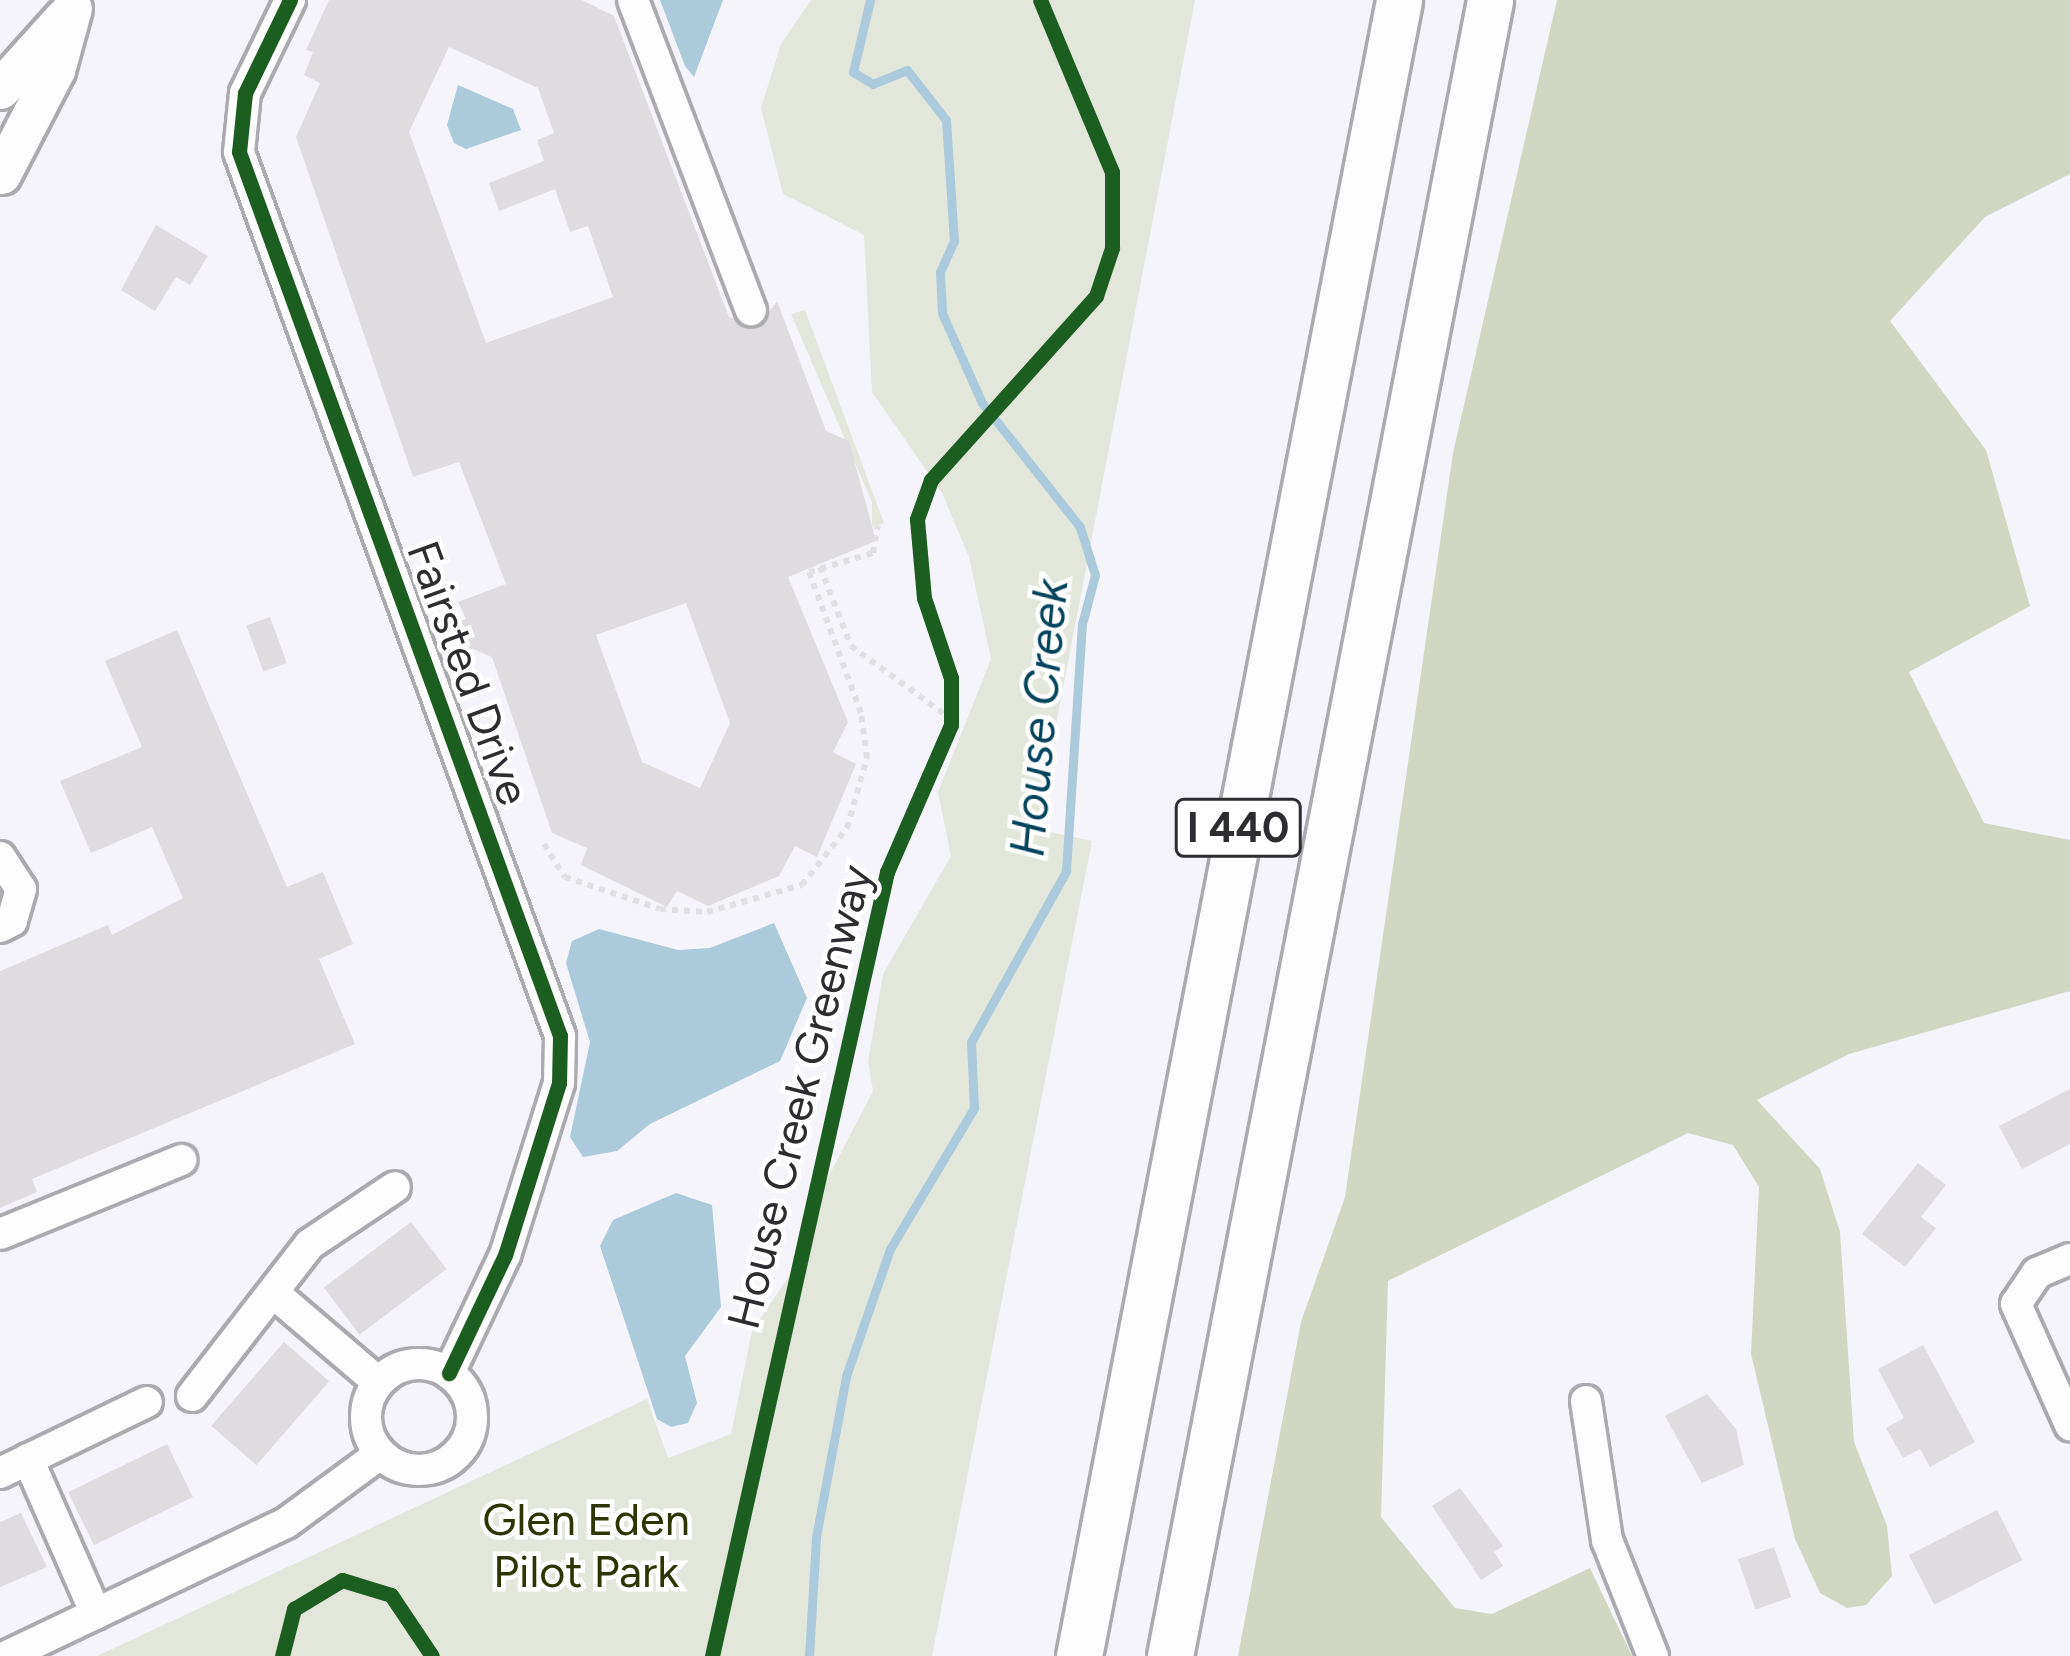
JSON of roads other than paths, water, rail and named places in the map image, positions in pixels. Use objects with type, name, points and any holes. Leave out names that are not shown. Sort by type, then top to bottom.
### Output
[{"type":"highway","name":"I 440","points":[[1079,1656],[1399,0]]},
{"type":"highway","name":"I 440","points":[[1170,1656],[1490,0]]},
{"type":"main road","points":[[0,89],[75,4]]},
{"type":"main road","points":[[0,186],[1,170],[56,70],[75,4]]},
{"type":"street","name":"Fairsted Drive","points":[[290,0],[245,93],[239,152],[560,1036],[560,1083],[506,1255],[449,1373]]},
{"type":"street","points":[[633,0],[751,310]]},
{"type":"street","points":[[0,857],[21,889],[12,922],[0,927]]},
{"type":"street","points":[[0,1234],[181,1160]]},
{"type":"street","points":[[192,1396],[276,1295],[310,1244],[395,1186]]},
{"type":"street","points":[[2070,1259],[2037,1273],[2016,1304],[2070,1425]]},
{"type":"street","points":[[276,1295],[378,1382]]},
{"type":"street","points":[[409,1364],[449,1373],[471,1406],[456,1456],[418,1470],[380,1454],[365,1412],[378,1382],[409,1364]]},
{"type":"street","points":[[1586,1401],[1607,1540],[1653,1656]]},
{"type":"street","points":[[0,1473],[147,1402]]},
{"type":"street","points":[[8,1656],[286,1523],[380,1454]]},
{"type":"street","points":[[28,1459],[96,1614]]},
{"type":"water","points":[[660,0],[723,0],[694,77],[685,66]]},
{"type":"water","points":[[458,85],[513,109],[521,130],[466,149],[454,143],[447,125]]},
{"type":"water","points":[[774,923],[807,998],[780,1061],[650,1124],[617,1151],[583,1157],[570,1137],[590,1042],[566,963],[572,941],[599,929],[678,950],[710,948]]},
{"type":"water","points":[[676,1193],[712,1205],[721,1307],[685,1356],[697,1403],[688,1423],[671,1427],[657,1419],[600,1246],[613,1220]]},
{"type":"waterway","name":"House Creek","points":[[809,1656],[816,1537],[846,1376],[890,1249],[974,1108],[971,1042],[1066,871],[1082,624],[1095,575],[1080,527],[982,403],[942,313],[940,272],[954,241],[946,120],[907,70],[873,84],[853,72],[870,0]]},
{"type":"park label","name":"Glen Eden Pilot Park","points":[[586,1546]]}]
